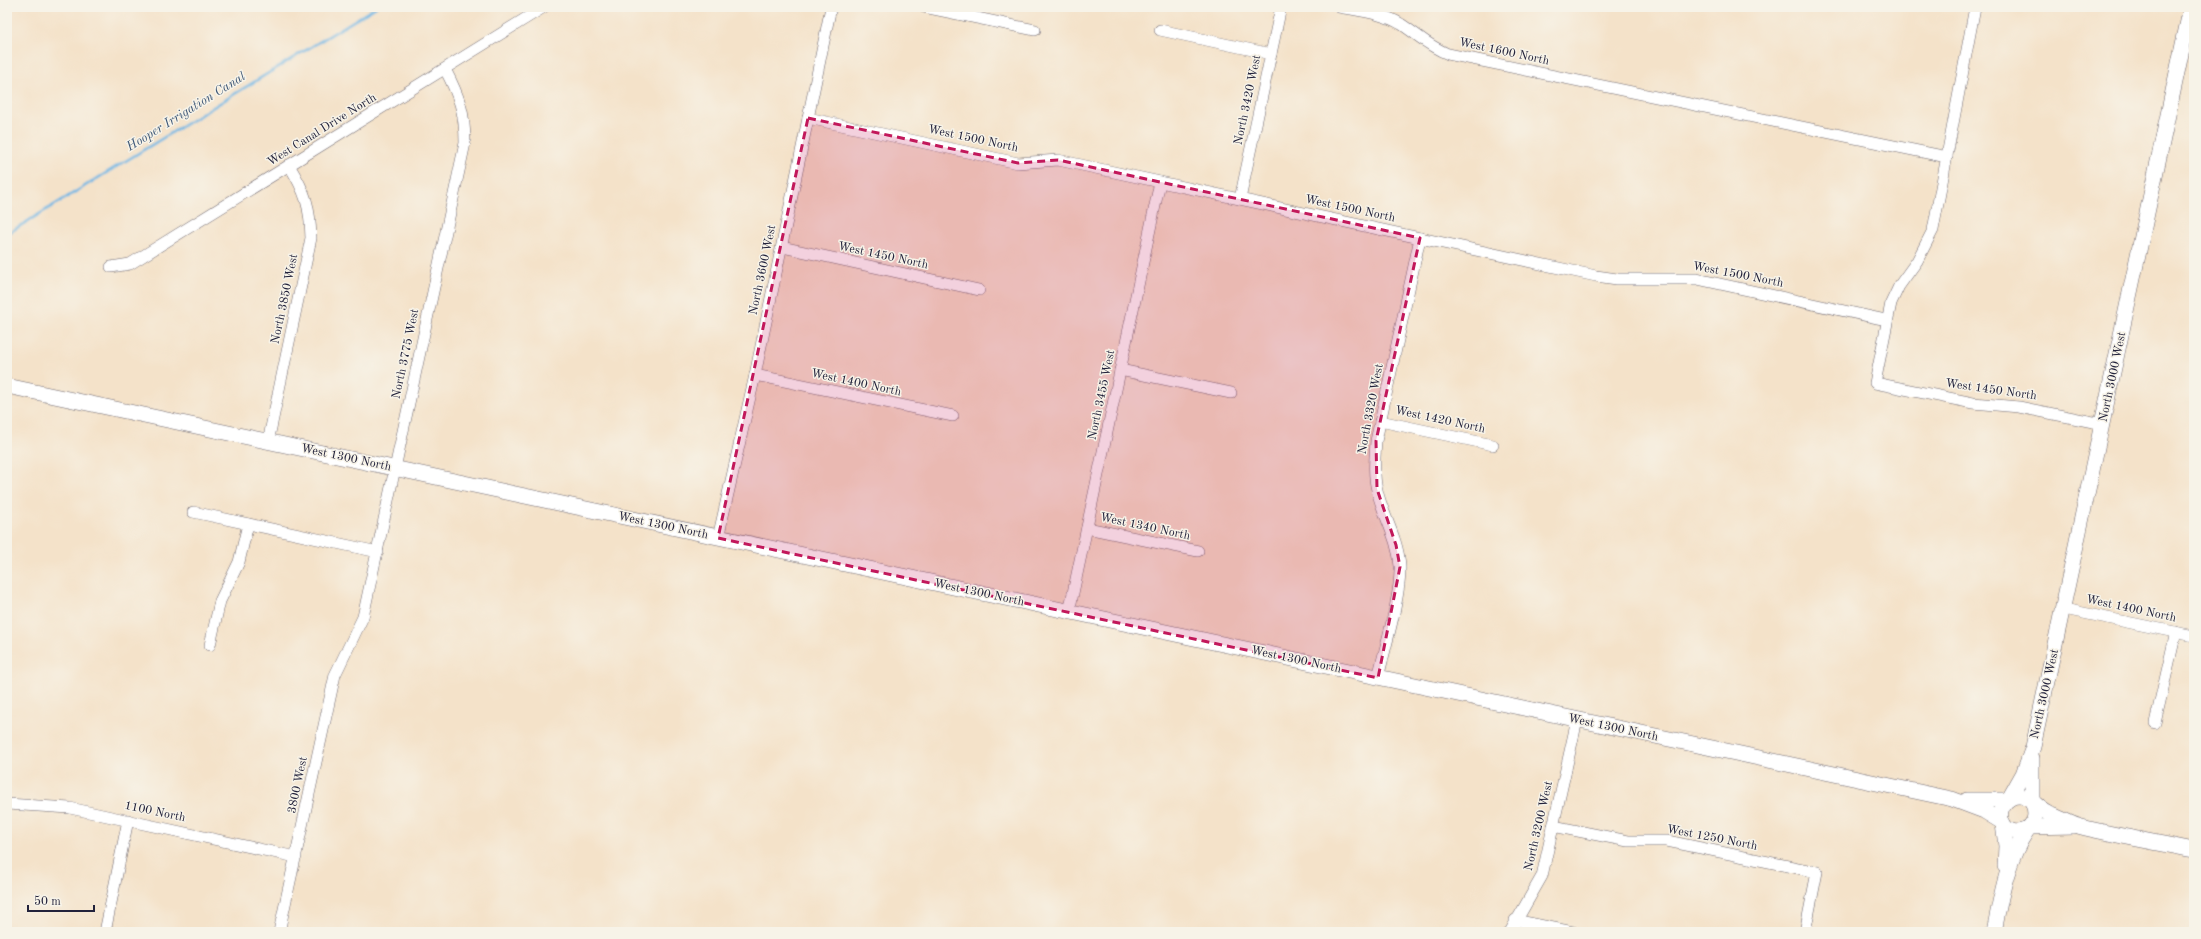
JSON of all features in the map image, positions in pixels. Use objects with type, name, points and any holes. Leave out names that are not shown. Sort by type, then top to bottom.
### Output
[{"type":"street","name":"West Canal Drive North","points":[[111,267],[130,264],[544,7]]},
{"type":"street","name":"North 3600 West","points":[[718,538],[755,375],[831,7]]},
{"type":"street","points":[[924,7],[1035,30]]},
{"type":"street","name":"North 3420 West","points":[[1240,199],[1281,7]]},
{"type":"street","name":"West 1600 North","points":[[1339,7],[1386,17],[1402,25],[1432,48],[1448,54],[1947,157]]},
{"type":"street","points":[[1886,320],[1899,286],[1917,261],[1933,230],[1976,7]]},
{"type":"street","name":"North 3000 West","points":[[2008,799],[2023,774],[2033,747],[2064,609],[2191,7]]},
{"type":"street","points":[[1160,30],[1271,54]]},
{"type":"street","name":"North 3775 West","points":[[349,646],[363,617],[378,552],[465,143],[465,119],[459,95],[445,68]]},
{"type":"street","name":"West 1500 North","points":[[808,118],[1018,163],[1058,160],[1596,276],[1617,279],[1697,278],[1886,320]]},
{"type":"street","name":"North 3850 West","points":[[268,442],[311,238],[310,212],[303,188],[289,165]]},
{"type":"street","name":"North 3455 West","points":[[1069,612],[1160,182]]},
{"type":"street","name":"North 3320 West","points":[[1378,678],[1398,589],[1400,567],[1396,544],[1377,489],[1375,462],[1380,421],[1420,238]]},
{"type":"street","name":"West 1450 North","points":[[782,247],[979,290]]},
{"type":"street","name":"West 1450 North","points":[[1886,320],[1875,382],[1973,403],[2025,408],[2103,424]]},
{"type":"street","points":[[1120,370],[1231,393]]},
{"type":"street","name":"West 1400 North","points":[[755,375],[953,416]]},
{"type":"street","name":"West 1300 North","points":[[7,386],[1952,799],[1984,811],[2003,823]]},
{"type":"street","name":"West 1420 North","points":[[1380,421],[1494,445]]},
{"type":"street","points":[[193,512],[378,552]]},
{"type":"street","points":[[210,645],[220,601],[239,562],[248,524]]},
{"type":"street","name":"West 1340 North","points":[[1087,528],[1198,551]]},
{"type":"street","name":"West 1400 North","points":[[2064,609],[2194,636]]},
{"type":"street","points":[[2155,723],[2176,632]]},
{"type":"street","name":"3800 West","points":[[280,932],[335,675],[349,646]]},
{"type":"street","name":"North 3200 West","points":[[1510,932],[1515,920],[1542,876],[1577,720]]},
{"type":"street","name":"North 3000 West","points":[[2033,747],[2033,804]]},
{"type":"street","points":[[2005,880],[2006,846],[2001,810],[2008,799],[2019,796],[2045,812],[2076,826],[2194,850]]},
{"type":"street","name":"West 1300 North","points":[[1952,799],[2008,799]]},
{"type":"street","name":"1100 North","points":[[7,804],[70,808],[296,857]]},
{"type":"street","points":[[1994,932],[2005,880],[2016,848],[2036,816],[2033,804]]},
{"type":"street","points":[[104,932],[128,820]]},
{"type":"street","points":[[2003,823],[2007,828],[2018,832],[2029,828],[2076,826]]},
{"type":"street","name":"West 1250 North","points":[[1553,826],[1628,841],[1667,841],[1817,872],[1805,932]]},
{"type":"street","points":[[1515,920],[1574,932]]},
{"type":"highlighted area","points":[[808,118],[1018,163],[1058,160],[1420,238],[1376,441],[1377,489],[1396,545],[1400,567],[1378,678],[718,538]]},
{"type":"waterway","name":"Hooper Irrigation Canal","points":[[7,234],[376,7]]}]
